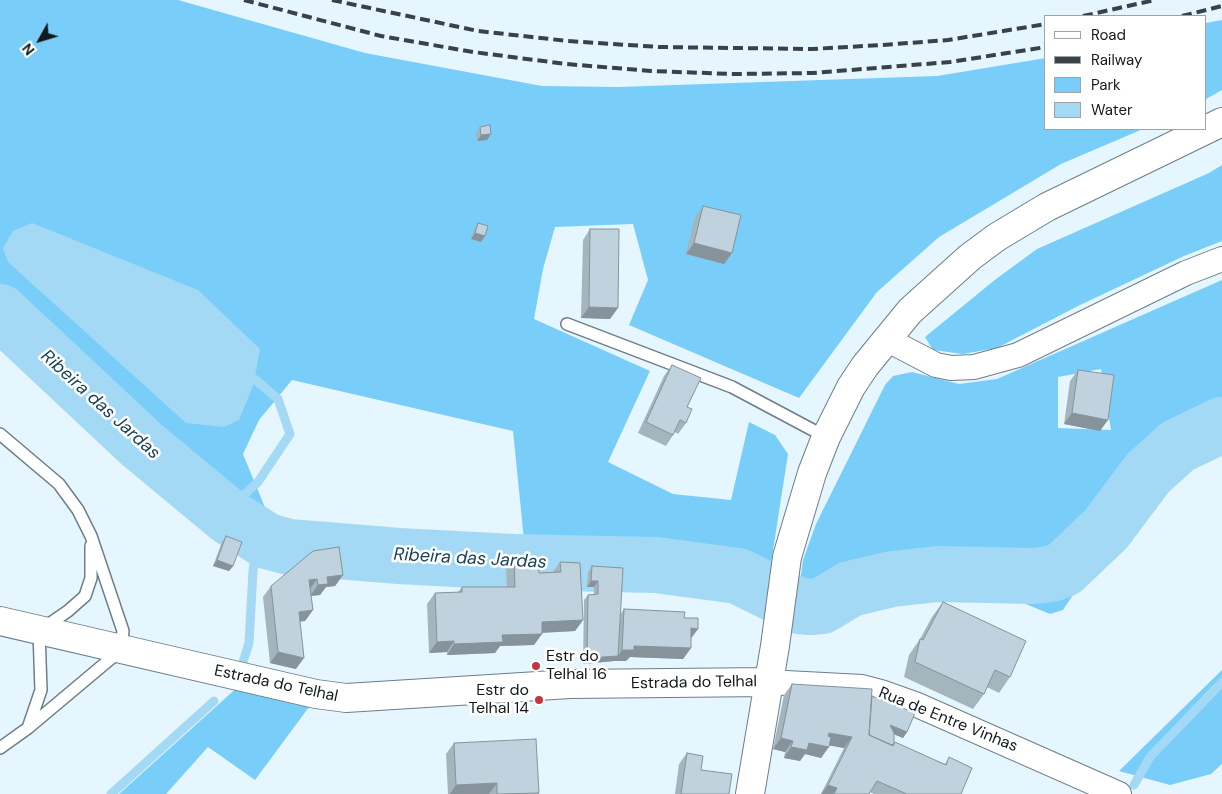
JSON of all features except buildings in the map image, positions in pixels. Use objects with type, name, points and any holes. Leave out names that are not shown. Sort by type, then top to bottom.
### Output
[{"type":"main road","points":[[1207,129],[1222,122]]},
{"type":"main road","points":[[750,794],[767,682],[775,646],[787,557],[812,472],[826,437],[851,387],[886,339],[910,311],[970,257],[1020,222],[1206,130]]},
{"type":"main road","name":"Estrada do Telhal","points":[[0,621],[121,650],[346,698],[570,684],[767,682]]},
{"type":"street","points":[[886,339],[936,365],[951,368],[974,367],[1018,356],[1186,274],[1222,259]]},
{"type":"street","name":"Rua de Entre Vinhas","points":[[767,682],[862,687],[881,692],[915,704],[1120,794]]},
{"type":"lane","points":[[567,324],[732,387],[826,437]]},
{"type":"lane","points":[[0,434],[59,484],[78,510],[91,536],[123,631],[121,650],[28,728],[0,748]]},
{"type":"lane","points":[[28,728],[42,690],[39,631],[68,611],[85,596],[91,578],[91,536]]},
{"type":"green space","points":[[0,0],[178,0],[365,53],[542,86],[618,87],[937,76],[1044,58],[1044,130],[1141,130],[1061,164],[939,237],[877,292],[799,398],[629,325],[648,280],[633,224],[555,227],[543,269],[534,319],[650,371],[608,462],[673,494],[731,500],[749,422],[775,435],[788,454],[764,608],[731,588],[666,579],[282,555],[214,518],[0,331]],"holes":[[[292,380],[513,431],[524,540],[271,522],[243,454],[259,420]]]},
{"type":"green space","points":[[1222,20],[1222,90],[1207,98],[1207,23]]},
{"type":"green space","points":[[1222,165],[1222,241],[1184,256],[1078,306],[997,348],[963,354],[933,350],[925,337],[996,279],[1037,249],[1209,173]]},
{"type":"green space","points":[[1222,280],[1222,438],[1188,460],[1106,545],[1063,610],[1050,614],[1004,595],[924,596],[793,632],[803,560],[816,524],[885,385],[893,376],[912,372],[959,384],[997,379]],"holes":[[[1101,369],[1111,430],[1058,428],[1058,377]]]},
{"type":"green space","points":[[1222,670],[1222,764],[1211,774],[1170,785],[1119,771]]},
{"type":"green space","points":[[241,684],[309,707],[255,780],[208,747],[166,794],[119,794]]},
{"type":"water","points":[[32,223],[198,290],[260,349],[253,386],[239,420],[224,427],[186,423],[8,262],[3,248],[13,231]]},
{"type":"waterway","name":"Ribeira das Jardas","points":[[0,312],[141,444],[229,517],[267,541],[289,547],[399,556],[513,562],[656,565],[738,576],[799,606],[822,606],[850,589],[892,579],[938,574],[1034,576],[1051,574],[1064,569],[1106,529],[1148,473],[1178,446],[1222,425]]},
{"type":"waterway","points":[[224,513],[258,482],[290,434],[278,399],[245,371]]},
{"type":"waterway","points":[[243,662],[249,643],[253,571],[258,537]]},
{"type":"waterway","points":[[1134,785],[1150,757],[1222,682]]},
{"type":"waterway","points":[[111,794],[214,701]]},
{"type":"railway","points":[[244,0],[381,36],[473,52],[566,64],[651,71],[733,74],[813,73],[950,62],[1044,47]]},
{"type":"railway","points":[[332,0],[478,31],[568,41],[659,47],[812,49],[882,45],[948,40],[1044,24]]},
{"type":"railway","points":[[1088,15],[1155,0]]},
{"type":"railway","points":[[1186,15],[1222,6]]},
{"type":"place","name":"Estr do Telhal 16","points":[[536,666]]},
{"type":"place","name":"Estr do Telhal 14","points":[[539,700]]}]
